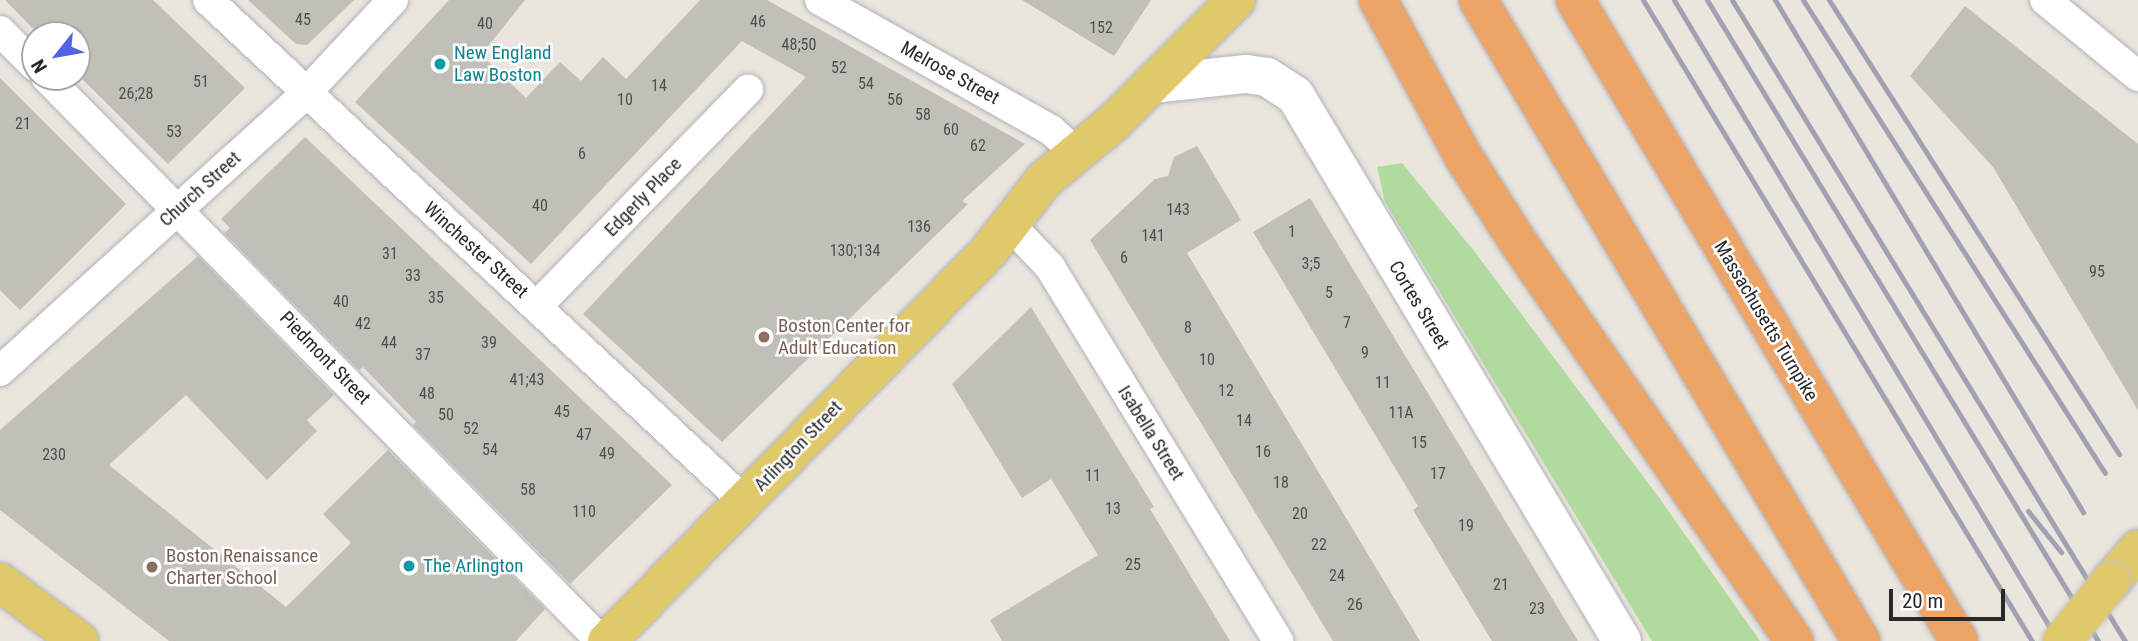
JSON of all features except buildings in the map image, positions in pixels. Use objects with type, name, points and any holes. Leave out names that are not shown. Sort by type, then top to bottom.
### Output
[{"type":"highway","points":[[1378,0],[1463,156],[1516,239],[1794,641]]},
{"type":"highway","points":[[1478,0],[1861,641]]},
{"type":"highway","name":"Massachusetts Turnpike","points":[[1575,0],[1959,641]]},
{"type":"main road","name":"Arlington Street","points":[[1002,241],[1044,180],[1114,122],[1236,0]]},
{"type":"main road","name":"Arlington Street","points":[[607,641],[1002,241],[1060,197],[1114,122]]},
{"type":"main road","points":[[2062,641],[2138,549]]},
{"type":"main road","points":[[0,582],[79,641]]},
{"type":"street","name":"Winchester Street","points":[[208,0],[305,94],[538,305],[744,500]]},
{"type":"street","name":"Church Street","points":[[4,359],[305,94],[393,0]]},
{"type":"street","name":"Melrose Street","points":[[820,0],[1051,130],[1075,152]]},
{"type":"street","points":[[2045,0],[2138,75]]},
{"type":"street","points":[[0,31],[21,52]]},
{"type":"street","name":"Cortes Street","points":[[1152,84],[1246,74],[1267,77],[1294,95],[1622,641]]},
{"type":"street","name":"Edgerly Place","points":[[538,305],[748,90]]},
{"type":"street","name":"Piedmont Street","points":[[60,91],[179,207],[601,641]]},
{"type":"street","name":"Isabella Street","points":[[1002,241],[1050,267],[1278,641]]},
{"type":"green space","points":[[1402,163],[1474,251],[1660,499],[1760,641],[1652,641],[1385,202],[1377,167]]},
{"type":"railway","points":[[1643,0],[2032,641]]},
{"type":"railway","points":[[1674,0],[2058,641]]},
{"type":"railway","points":[[1707,0],[2098,641]]},
{"type":"railway","points":[[1732,0],[2125,641]]},
{"type":"railway","points":[[1775,0],[2083,512]]},
{"type":"railway","points":[[1803,0],[2105,473]]},
{"type":"railway","points":[[1829,0],[2119,454]]},
{"type":"railway","points":[[2028,511],[2061,552]]},
{"type":"place","name":"New England Law Boston","points":[[440,64]]},
{"type":"place","name":"Boston Center for Adult Education","points":[[764,337]]},
{"type":"place","name":"The Arlington","points":[[409,566]]},
{"type":"place","name":"Boston Renaissance Charter School","points":[[152,567]]}]
